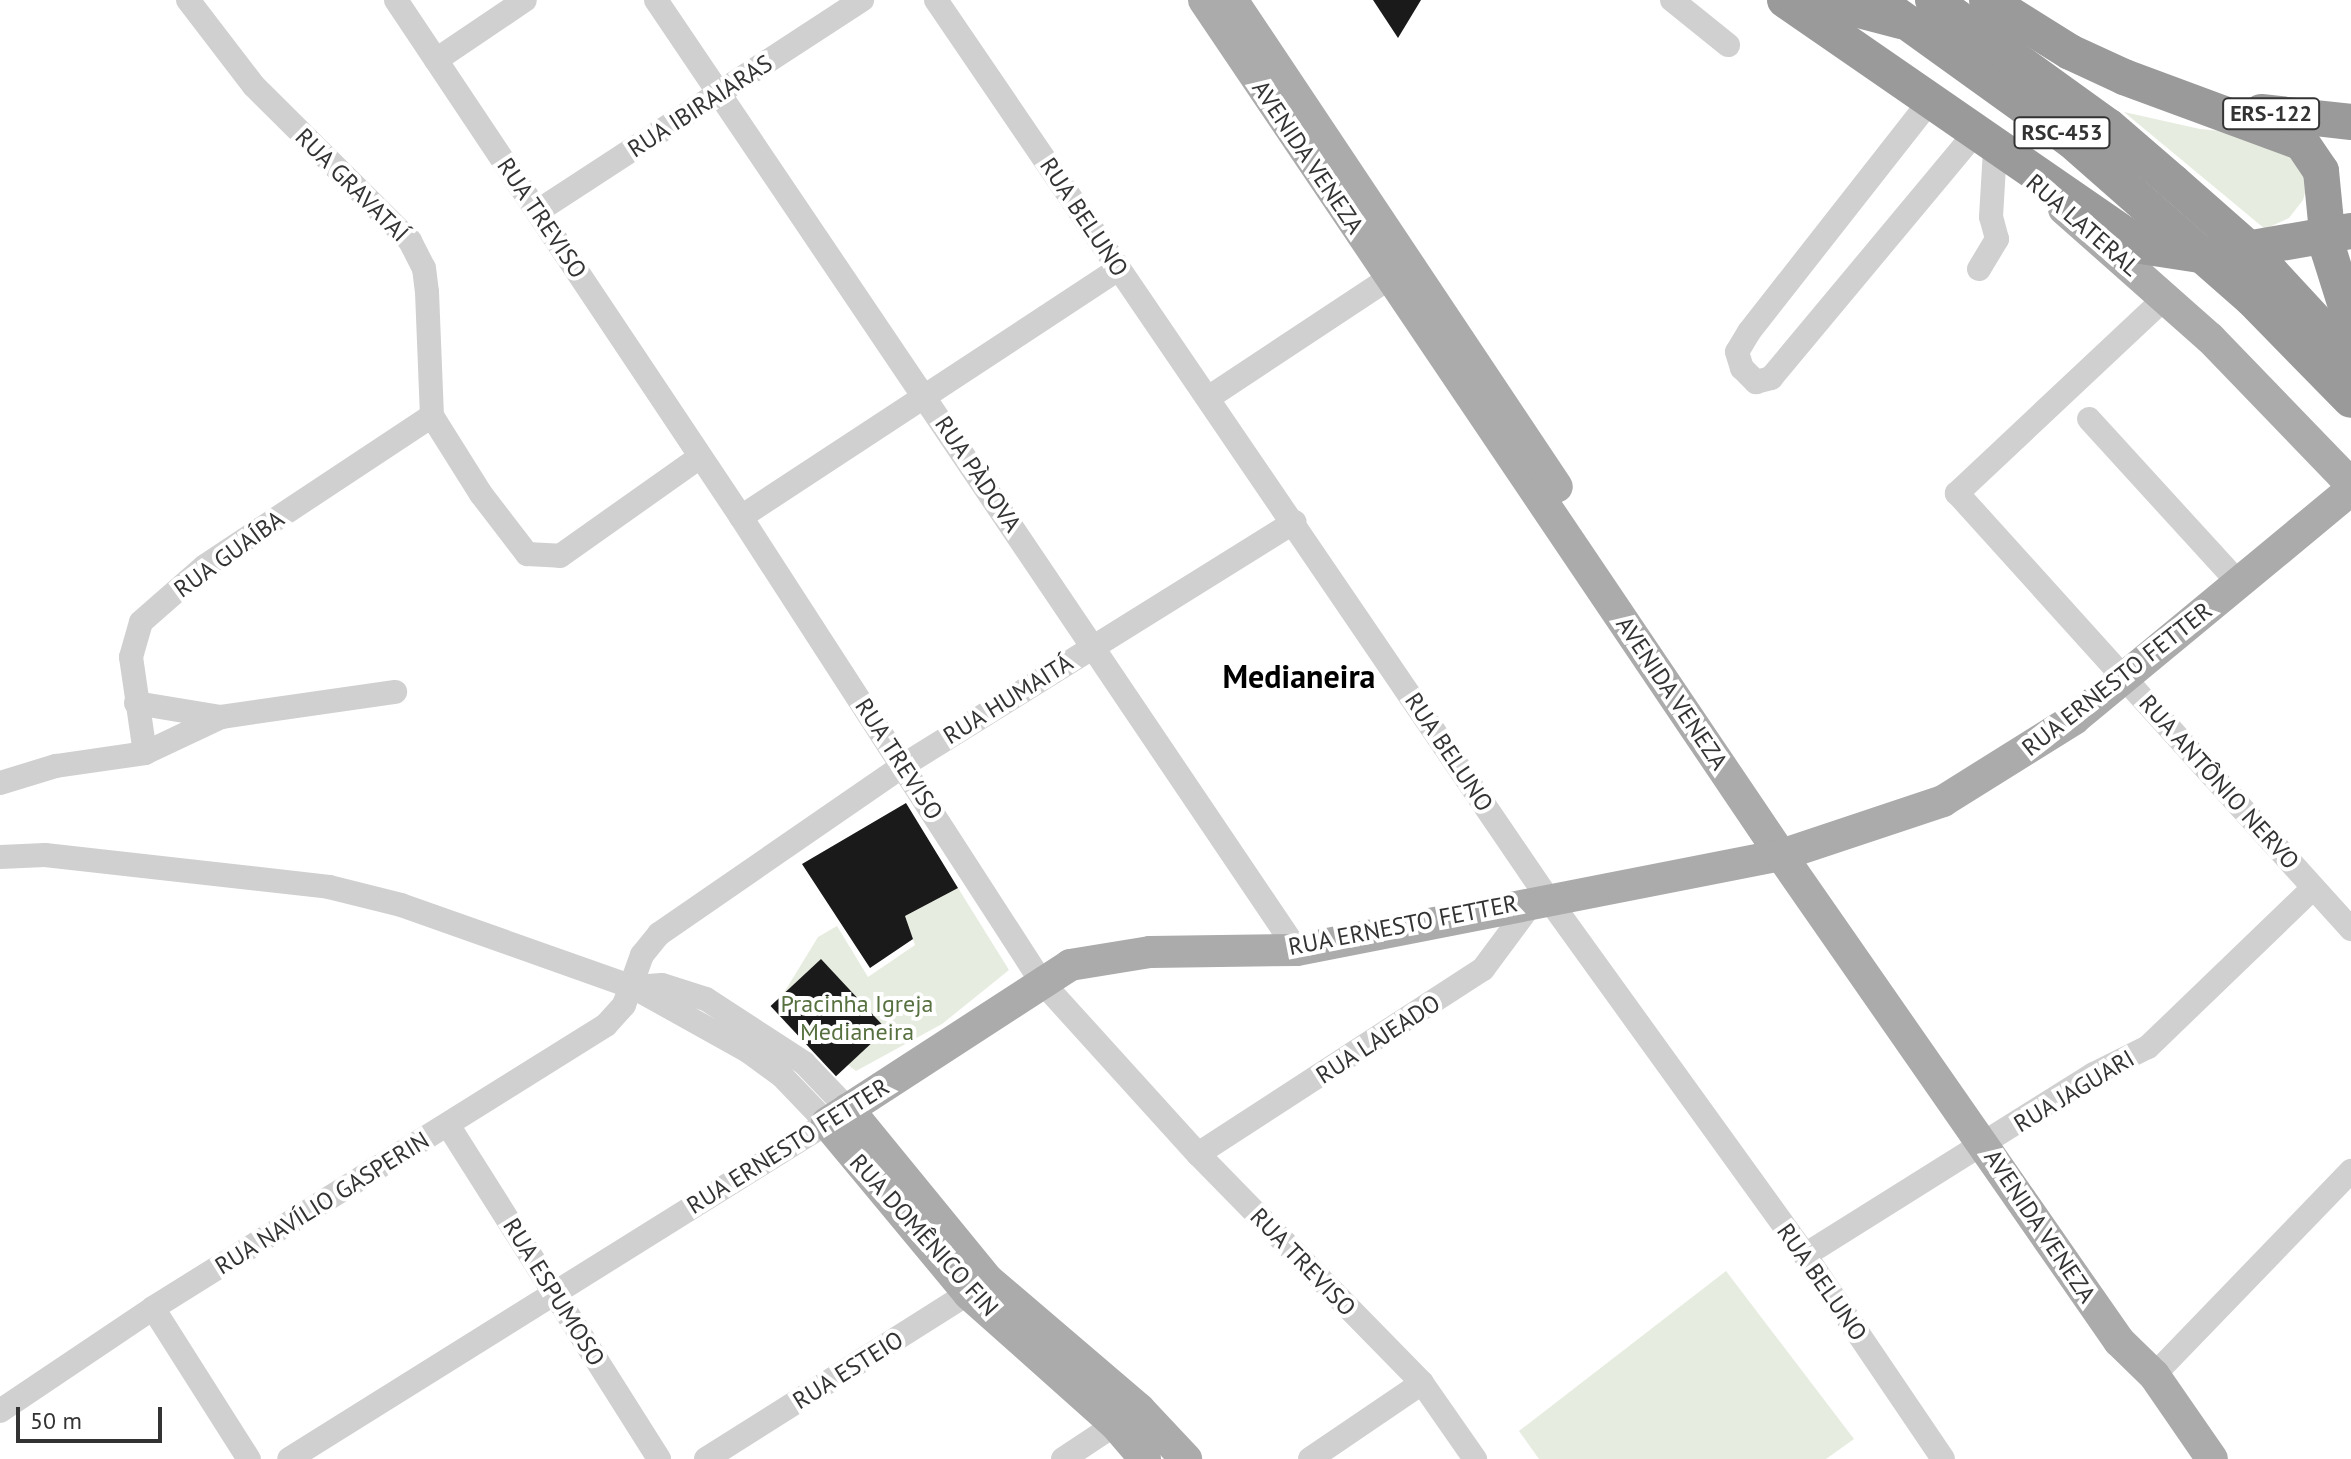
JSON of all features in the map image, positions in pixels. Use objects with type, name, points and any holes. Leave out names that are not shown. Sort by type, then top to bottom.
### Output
[{"type":"highway","name":"RUA LATERAL","points":[[1785,0],[1984,142]]},
{"type":"highway","points":[[1821,0],[1920,11]]},
{"type":"highway","name":"RSC-453","points":[[1876,0],[1920,11],[2108,126],[2249,249],[2351,359]]},
{"type":"highway","points":[[1987,0],[2070,52],[2302,143],[2321,171],[2339,234],[2351,322]]},
{"type":"highway","name":"RSC-453","points":[[1920,11],[2206,256],[2351,400]]},
{"type":"highway","name":"ERS-122","points":[[2192,100],[2351,122]]},
{"type":"highway","points":[[1984,142],[2141,246],[2206,256],[2339,234]]},
{"type":"main road","name":"AVENIDA VENEZA","points":[[1204,0],[1271,80],[1791,852]]},
{"type":"main road","name":"AVENIDA VENEZA","points":[[1232,0],[1271,80]]},
{"type":"main road","name":"RUA LATERAL","points":[[1984,142],[2166,297],[2351,487]]},
{"type":"main road","name":"AVENIDA VENEZA","points":[[1335,176],[1389,278],[1992,1141],[2133,1324],[2154,1375],[2212,1459]]},
{"type":"main road","name":"RUA ERNESTO FETTER","points":[[837,1116],[1070,965],[1104,957],[1297,950],[1541,898],[1791,852],[1943,801],[2004,766],[2126,677],[2351,487]]},
{"type":"main road","name":"RUA DOMÊNICO FIN","points":[[837,1116],[979,1287],[1128,1417],[1186,1459]]},
{"type":"main road","name":"RUA DOMÊNICO FIN","points":[[1128,1417],[1145,1459]]},
{"type":"street","name":"RUA GRAVATAÍ","points":[[188,0],[254,86],[410,241],[424,268],[432,416],[481,494],[527,554],[546,558],[560,556],[700,457]]},
{"type":"street","name":"RUA TREVISO","points":[[396,0],[741,517],[1041,981],[1198,1154],[1422,1383],[1475,1459]]},
{"type":"street","points":[[436,60],[525,0]]},
{"type":"street","name":"RUA PÀDOVA","points":[[656,0],[1297,950]]},
{"type":"street","name":"RUA IBIRAIARAS","points":[[538,211],[862,0]]},
{"type":"street","name":"RUA BELUNO","points":[[936,0],[1294,522],[1541,898],[1805,1255],[1931,1455]]},
{"type":"street","points":[[1672,0],[1728,45]]},
{"type":"street","points":[[1930,101],[1749,332],[1737,352],[1742,368],[1756,382],[1771,378],[1984,142]]},
{"type":"street","points":[[1979,269],[1997,239],[1991,217],[1984,142]]},
{"type":"street","points":[[741,517],[1119,269]]},
{"type":"street","points":[[1208,398],[1389,278]]},
{"type":"street","name":"RUA ANTÔNIO NERVO","points":[[2166,297],[1957,493],[2351,929]]},
{"type":"street","name":"RUA GUAÍBA","points":[[145,753],[131,657],[141,622],[205,566],[432,416]]},
{"type":"street","points":[[2089,419],[2239,583]]},
{"type":"street","name":"RUA HUMAITÁ","points":[[633,987],[642,955],[659,934],[904,765],[1294,522]]},
{"type":"street","points":[[0,783],[56,766],[145,753],[221,717],[395,692]]},
{"type":"street","points":[[136,703],[221,717]]},
{"type":"street","name":"RUA DOMÊNICO FIN","points":[[0,857],[45,855],[329,887],[401,905],[633,987],[748,1051],[837,1116]]},
{"type":"street","name":"RUA JAGUARI","points":[[1805,1255],[1992,1141],[2094,1074],[2148,1047],[2313,888]]},
{"type":"street","name":"RUA LAJEADO","points":[[1198,1154],[1474,976],[1541,898]]},
{"type":"street","name":"RUA NAVÍLIO GASPERIN","points":[[0,1411],[153,1308],[606,1025],[633,987]]},
{"type":"street","name":"RUA ERNESTO FETTER","points":[[289,1459],[837,1116]]},
{"type":"street","name":"RUA ESPUMOSO","points":[[448,1125],[659,1459]]},
{"type":"street","points":[[2154,1375],[2351,1171]]},
{"type":"street","name":"RUA ESTEIO","points":[[706,1459],[979,1287]]},
{"type":"street","points":[[153,1308],[249,1459]]},
{"type":"street","points":[[1310,1459],[1422,1383]]},
{"type":"street","points":[[1063,1459],[1128,1417]]},
{"type":"green space","points":[[2124,112],[2200,129],[2272,136],[2309,178],[2303,200],[2289,218],[2265,229]]},
{"type":"green space","name":"Pracinha Igreja Medianeira","points":[[958,888],[1009,970],[942,1024],[856,1071],[774,1009],[818,937],[837,926],[868,977],[915,945],[905,916]]},
{"type":"green space","points":[[1726,1271],[1854,1439],[1826,1459],[1539,1459],[1519,1431]]},
{"type":"building","points":[[1373,0],[1421,0],[1398,38]]},
{"type":"building","points":[[906,803],[958,888],[905,916],[913,939],[870,968],[802,864]]},
{"type":"building","points":[[821,959],[886,1029],[836,1076],[771,1006]]},
{"type":"district","name":"Medianeira","points":[[1299,676]]}]
